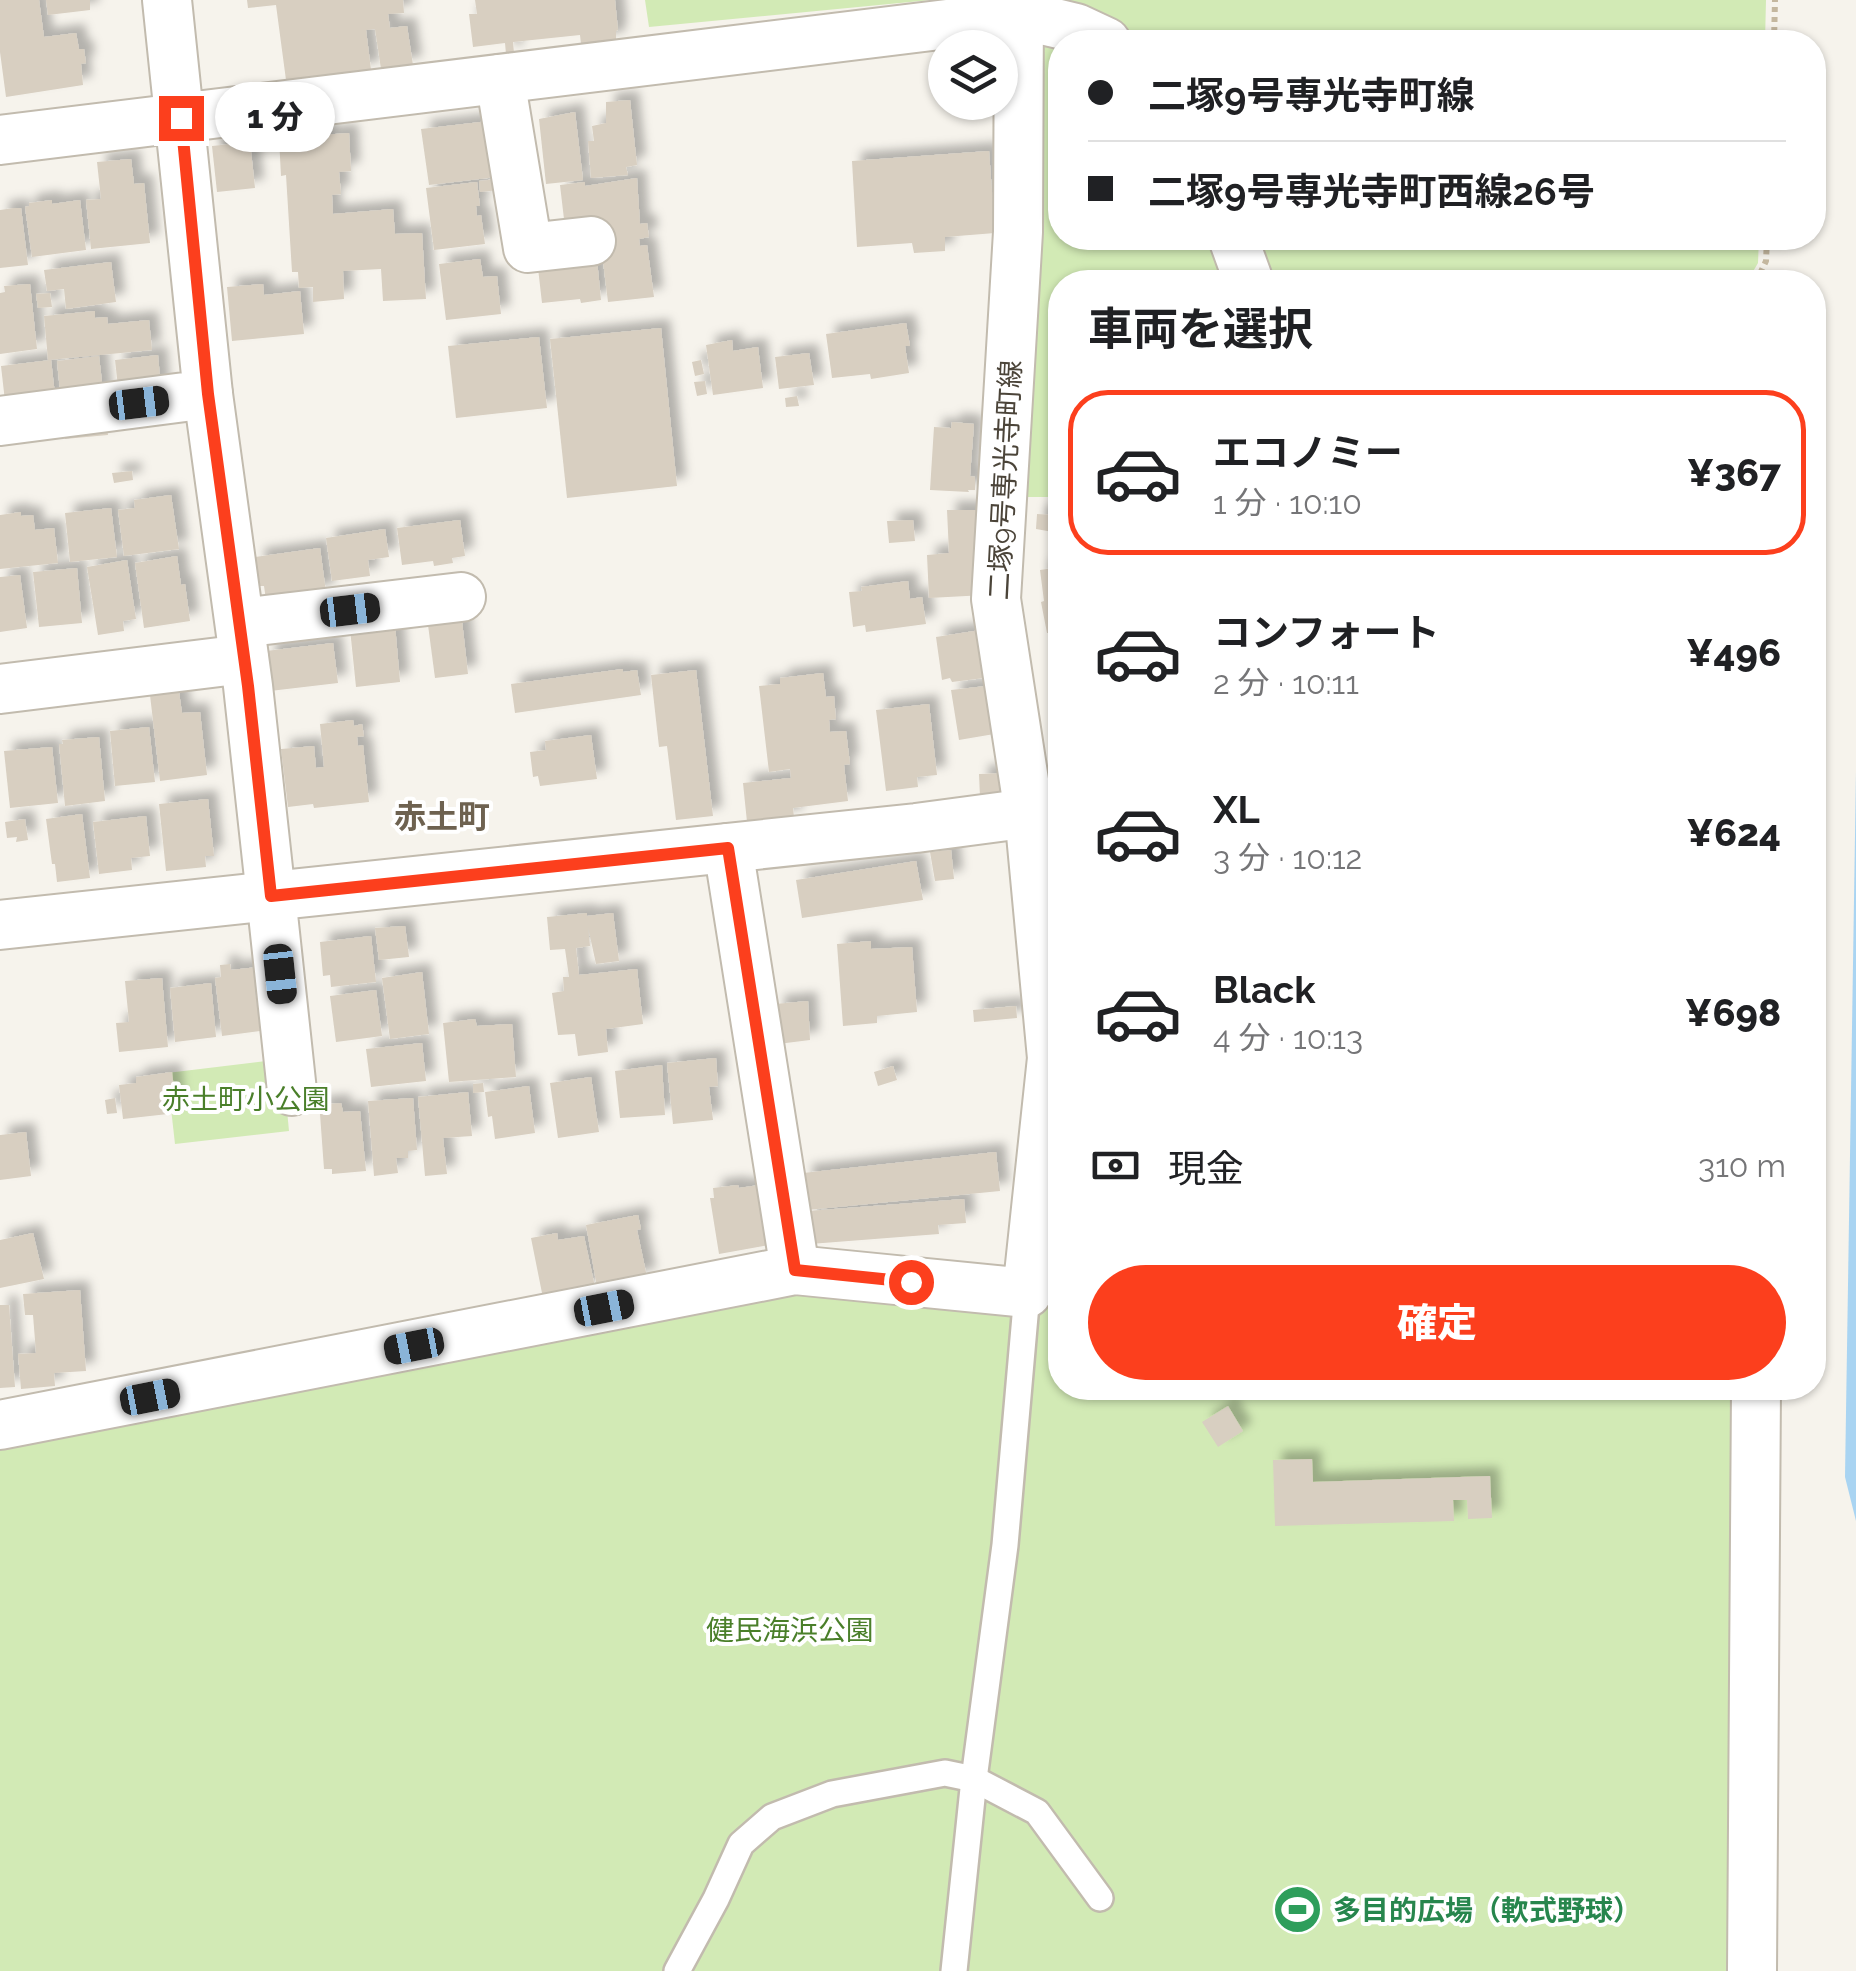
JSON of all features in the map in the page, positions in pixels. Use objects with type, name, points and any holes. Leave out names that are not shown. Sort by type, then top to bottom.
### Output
[{"type":"street","points":[[167,0],[208,394],[242,641],[292,1091]]},
{"type":"street","points":[[0,140],[500,79],[1020,8],[1080,30]]},
{"type":"street","name":"二塚9号専光寺町線","points":[[1020,8],[1018,232],[996,599],[1029,813],[1048,1015]]},
{"type":"street","points":[[500,79],[528,248],[591,241]]},
{"type":"street","points":[[0,421],[208,394]]},
{"type":"street","points":[[0,690],[461,596]]},
{"type":"street","points":[[0,925],[1029,813]]},
{"type":"street","points":[[728,848],[795,1270]]},
{"type":"street","name":"二塚9号専光寺町線","points":[[1027,1293],[1048,1096]]},
{"type":"street","points":[[0,1426],[795,1270],[1027,1293]]},
{"type":"street","points":[[1752,1971],[1756,1400]]},
{"type":"lane","points":[[954,1971],[1004,1545],[1027,1293]]},
{"type":"lane","points":[[676,1971],[742,1844],[772,1817],[832,1794],[945,1774],[974,1779],[1037,1812],[1100,1898]]},
{"type":"path","points":[[1774,30],[1775,0]]},
{"type":"green space","points":[[645,0],[931,0],[649,27]]},
{"type":"green space","points":[[1031,0],[1766,0],[1765,30],[1048,30],[1048,250],[1759,250],[1758,263],[1754,270],[1048,270],[1048,497],[1013,497]]},
{"type":"green space","name":"赤土町小公園","points":[[282,1059],[289,1131],[175,1144],[167,1073]]},
{"type":"green space","name":"健民海浜公園","points":[[1048,1227],[1048,1400],[1741,1400],[1736,1971],[0,1971],[0,1442],[762,1289],[986,1305]]},
{"type":"water","points":[[1856,771],[1856,1521],[1845,1477]]},
{"type":"building","points":[[0,0],[39,0],[44,37],[76,33],[86,63],[81,64],[83,85],[6,97],[0,52]]},
{"type":"building","points":[[46,0],[90,0],[90,10],[48,15]]},
{"type":"building","points":[[247,0],[403,0],[404,13],[388,14],[390,28],[407,26],[413,65],[381,69],[375,29],[366,30],[371,70],[286,80],[276,5],[248,8]]},
{"type":"building","points":[[475,0],[615,0],[616,40],[581,44],[580,35],[513,42],[514,53],[506,54],[505,43],[473,47],[469,14],[477,14]]},
{"type":"building","points":[[630,100],[637,165],[626,167],[628,175],[591,178],[588,141],[594,141],[592,126],[606,123],[606,102]]},
{"type":"building","points":[[575,112],[583,180],[546,184],[539,119]]},
{"type":"building","points":[[489,121],[496,177],[429,185],[421,129]]},
{"type":"building","points":[[349,133],[351,171],[339,172],[341,194],[332,195],[333,214],[393,209],[395,234],[422,233],[426,299],[383,301],[381,269],[343,271],[344,299],[313,302],[313,287],[299,288],[298,272],[292,272],[286,175],[281,176],[279,138]]},
{"type":"building","points":[[250,142],[255,188],[217,192],[212,146]]},
{"type":"building","points":[[989,151],[995,233],[945,237],[945,251],[914,253],[912,243],[857,247],[852,161]]},
{"type":"building","points":[[131,159],[134,184],[144,183],[150,243],[91,249],[86,200],[101,199],[97,162]]},
{"type":"building","points":[[637,178],[640,224],[647,223],[649,237],[639,239],[640,246],[647,245],[654,297],[608,302],[601,245],[611,243],[610,226],[592,228],[589,215],[591,233],[566,236],[560,185],[585,182],[585,186]]},
{"type":"building","points":[[497,179],[499,190],[480,192],[479,181]]},
{"type":"building","points":[[477,182],[477,216],[481,215],[485,244],[434,250],[426,188]]},
{"type":"building","points":[[52,200],[52,204],[80,200],[86,250],[32,257],[25,207]]},
{"type":"building","points":[[21,208],[28,265],[0,268],[0,210]]},
{"type":"building","points":[[480,259],[483,277],[497,276],[501,314],[446,320],[439,264]]},
{"type":"building","points":[[597,260],[601,300],[542,303],[538,268]]},
{"type":"building","points":[[111,262],[116,302],[66,309],[64,289],[47,291],[44,270]]},
{"type":"building","points":[[30,284],[37,349],[0,354],[0,293],[5,292],[4,286]]},
{"type":"building","points":[[263,284],[264,295],[300,291],[304,334],[232,341],[227,287]]},
{"type":"building","points":[[50,293],[52,307],[38,308],[36,294]]},
{"type":"building","points":[[95,311],[95,318],[107,317],[108,324],[149,320],[152,350],[48,360],[44,316]]},
{"type":"building","points":[[906,323],[909,373],[871,379],[870,374],[832,378],[826,334]]},
{"type":"building","points":[[661,328],[677,486],[567,498],[550,339]]},
{"type":"building","points":[[539,337],[547,408],[456,418],[448,346]]},
{"type":"building","points":[[732,340],[733,351],[758,347],[763,388],[713,395],[706,345]]},
{"type":"building","points":[[809,353],[814,385],[779,389],[775,357]]},
{"type":"building","points":[[158,355],[162,401],[120,405],[115,360]]},
{"type":"building","points":[[99,356],[108,435],[65,439],[57,361]]},
{"type":"building","points":[[51,360],[60,438],[10,445],[1,366]]},
{"type":"building","points":[[701,360],[704,374],[695,376],[692,362]]},
{"type":"building","points":[[705,381],[707,394],[697,396],[694,382]]},
{"type":"building","points":[[797,396],[799,406],[786,407],[785,398]]},
{"type":"building","points":[[952,422],[974,424],[970,476],[975,477],[975,490],[969,492],[930,490],[934,427],[951,428]]},
{"type":"building","points":[[132,471],[133,480],[114,483],[112,473]]},
{"type":"building","points":[[171,495],[179,549],[124,556],[118,510],[135,508],[134,500]]},
{"type":"building","points":[[111,508],[117,557],[70,562],[65,513]]},
{"type":"building","points":[[947,510],[981,510],[985,595],[929,598],[927,555],[949,553]]},
{"type":"building","points":[[21,512],[21,516],[33,515],[35,530],[54,528],[58,563],[0,569],[0,515]]},
{"type":"building","points":[[1037,514],[1048,515],[1048,531],[1036,529]]},
{"type":"building","points":[[460,520],[465,556],[434,566],[433,561],[402,565],[397,528]]},
{"type":"building","points":[[913,520],[915,541],[889,543],[887,521]]},
{"type":"building","points":[[385,529],[389,557],[368,560],[370,576],[332,581],[326,538]]},
{"type":"building","points":[[320,548],[326,592],[266,600],[264,586],[259,586],[255,557]]},
{"type":"building","points":[[177,556],[190,621],[144,628],[135,563]]},
{"type":"building","points":[[127,560],[136,619],[123,621],[124,631],[98,635],[87,567]]},
{"type":"building","points":[[77,568],[82,623],[39,627],[33,572]]},
{"type":"building","points":[[1048,569],[1048,633],[1041,602],[1044,601],[1040,570]]},
{"type":"building","points":[[20,575],[27,628],[0,632],[0,577]]},
{"type":"building","points":[[908,581],[910,599],[922,597],[926,624],[866,632],[865,625],[853,627],[849,592]]},
{"type":"building","points":[[462,621],[468,674],[435,678],[428,625]]},
{"type":"building","points":[[395,625],[400,682],[356,687],[350,629]]},
{"type":"building","points":[[987,629],[992,677],[942,680],[936,637]]},
{"type":"building","points":[[333,643],[338,683],[270,691],[266,651]]},
{"type":"building","points":[[637,670],[641,695],[515,713],[511,684]]},
{"type":"building","points":[[696,670],[713,816],[676,820],[667,746],[659,747],[651,675]]},
{"type":"building","points":[[823,673],[826,697],[834,696],[836,719],[829,720],[830,732],[846,731],[850,764],[844,765],[848,801],[793,808],[794,817],[747,822],[743,783],[791,778],[790,769],[769,772],[759,686],[780,684],[780,678]]},
{"type":"building","points":[[995,685],[1000,733],[959,740],[951,690]]},
{"type":"building","points":[[179,692],[182,713],[200,712],[207,775],[160,781],[150,695]]},
{"type":"building","points":[[929,704],[937,775],[917,777],[918,787],[886,791],[876,710]]},
{"type":"building","points":[[353,720],[354,726],[362,724],[364,736],[357,737],[358,746],[363,745],[369,802],[288,807],[281,749],[314,746],[316,768],[324,767],[320,724]]},
{"type":"building","points":[[149,727],[155,782],[115,786],[110,731]]},
{"type":"building","points":[[591,735],[597,779],[540,786],[538,776],[533,777],[530,752],[546,750],[545,741]]},
{"type":"building","points":[[99,737],[105,801],[65,806],[59,744],[63,744],[62,740]]},
{"type":"building","points":[[52,747],[58,803],[10,808],[4,751]]},
{"type":"building","points":[[1007,773],[1008,795],[980,797],[979,774]]},
{"type":"building","points":[[208,799],[214,856],[205,856],[206,867],[166,871],[159,804]]},
{"type":"building","points":[[82,814],[90,878],[57,882],[46,819]]},
{"type":"building","points":[[146,816],[150,856],[131,858],[132,870],[99,874],[93,822]]},
{"type":"building","points":[[25,819],[28,840],[16,842],[17,837],[7,838],[5,822]]},
{"type":"building","points":[[951,850],[954,879],[935,881],[930,852]]},
{"type":"building","points":[[916,861],[923,900],[802,918],[796,880]]},
{"type":"building","points":[[613,913],[619,961],[596,964],[588,927],[590,946],[576,948],[579,975],[637,969],[643,1024],[606,1029],[608,1052],[578,1056],[575,1034],[558,1035],[552,993],[564,991],[563,977],[569,977],[565,949],[550,950],[547,917]]},
{"type":"building","points":[[405,926],[409,957],[379,960],[375,928]]},
{"type":"building","points":[[371,936],[376,982],[331,987],[330,975],[323,976],[320,942]]},
{"type":"building","points":[[871,941],[871,949],[912,947],[917,1012],[877,1016],[877,1023],[843,1026],[837,944]]},
{"type":"building","points":[[230,964],[231,970],[258,967],[261,991],[255,991],[260,1031],[222,1036],[215,978],[221,977],[220,965]]},
{"type":"building","points":[[422,972],[429,1034],[390,1039],[382,978]]},
{"type":"building","points":[[162,978],[168,1047],[119,1052],[116,1023],[129,1022],[125,981]]},
{"type":"building","points":[[211,983],[216,1037],[175,1042],[170,988]]},
{"type":"building","points":[[376,990],[382,1036],[336,1042],[330,996]]},
{"type":"building","points":[[808,1001],[810,1040],[778,1044],[775,1004]]},
{"type":"building","points":[[1016,1006],[1017,1018],[974,1022],[973,1010]]},
{"type":"building","points":[[475,1019],[477,1026],[512,1024],[516,1077],[449,1082],[443,1023]]},
{"type":"building","points":[[422,1043],[426,1081],[371,1087],[366,1049]]},
{"type":"building","points":[[716,1058],[718,1086],[709,1087],[713,1120],[673,1124],[667,1063]]},
{"type":"building","points":[[662,1065],[665,1115],[620,1118],[615,1071]]},
{"type":"building","points":[[893,1066],[897,1080],[878,1086],[874,1072]]},
{"type":"building","points":[[172,1072],[177,1113],[123,1119],[119,1085],[136,1083],[136,1077]]},
{"type":"building","points":[[591,1077],[599,1132],[558,1138],[550,1083]]},
{"type":"building","points":[[483,1083],[484,1092],[473,1093],[473,1084]]},
{"type":"building","points":[[529,1086],[535,1133],[495,1139],[485,1092]]},
{"type":"building","points":[[468,1092],[472,1136],[443,1138],[447,1174],[425,1176],[418,1097]]},
{"type":"building","points":[[115,1098],[117,1113],[107,1114],[105,1100]]},
{"type":"building","points":[[413,1098],[417,1150],[408,1151],[408,1158],[396,1158],[398,1173],[374,1176],[368,1101]]},
{"type":"building","points":[[341,1103],[343,1112],[360,1111],[366,1171],[332,1174],[332,1169],[324,1169],[317,1105]]},
{"type":"building","points":[[26,1132],[31,1176],[0,1180],[0,1135]]},
{"type":"building","points":[[996,1152],[1000,1191],[807,1210],[803,1173]]},
{"type":"building","points":[[759,1185],[769,1245],[719,1254],[710,1198],[714,1198],[713,1188]]},
{"type":"building","points":[[964,1199],[966,1223],[938,1225],[939,1234],[810,1244],[808,1211]]},
{"type":"building","points":[[638,1215],[641,1229],[637,1230],[647,1277],[597,1287],[586,1225]]},
{"type":"building","points":[[33,1233],[44,1279],[0,1288],[0,1240]]},
{"type":"building","points":[[557,1233],[558,1240],[584,1236],[595,1287],[543,1298],[531,1238]]},
{"type":"building","points":[[80,1290],[86,1371],[54,1373],[55,1386],[21,1389],[18,1354],[36,1353],[33,1315],[25,1315],[23,1294]]},
{"type":"building","points":[[0,1305],[9,1305],[15,1387],[0,1388]]},
{"type":"building","points":[[1228,1406],[1243,1431],[1218,1447],[1202,1422]]},
{"type":"building","points":[[1312,1459],[1313,1482],[1490,1476],[1492,1518],[1468,1519],[1467,1500],[1453,1500],[1454,1521],[1275,1526],[1273,1460]]},
{"type":"place","name":"多目的広場（軟式野球）","points":[[1298,1910]]},
{"type":"district","name":"赤土町","points":[[442,816]]},
{"type":"route","points":[[181,118],[208,394],[248,686],[271,896],[728,848],[795,1270],[911,1282]]}]
